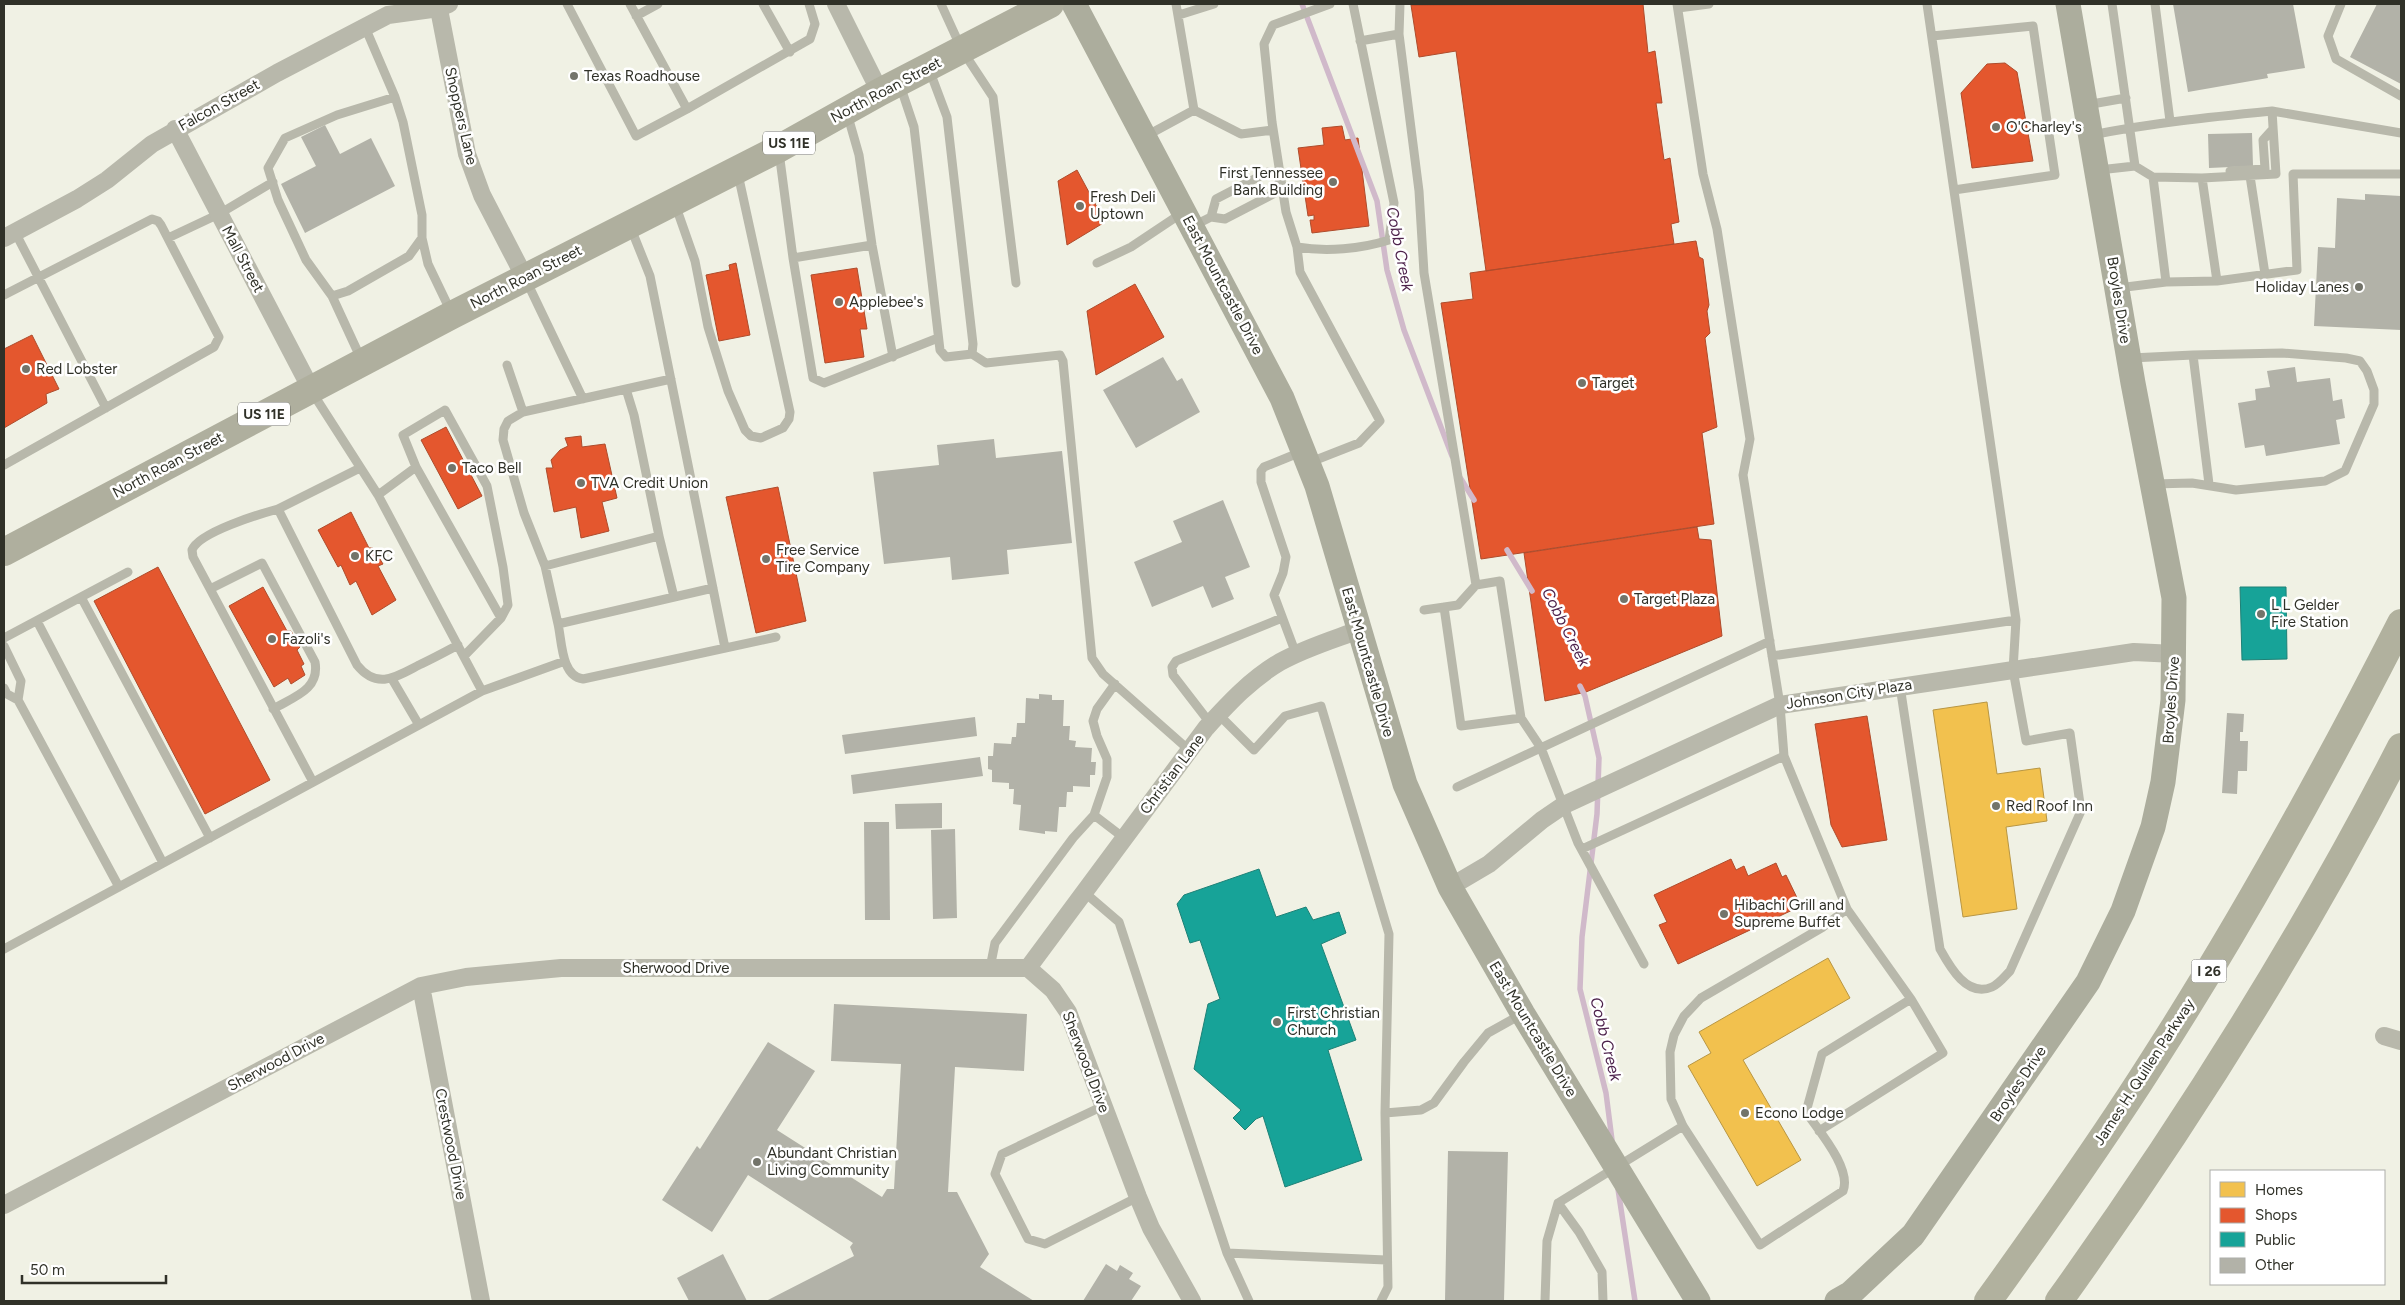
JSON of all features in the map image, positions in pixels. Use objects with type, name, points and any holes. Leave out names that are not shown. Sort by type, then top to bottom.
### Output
[{"type":"highway","name":"James H. Quillen Parkway","points":[[1988,1301],[2056,1206],[2153,1061],[2239,922],[2323,772],[2401,622]]},
{"type":"highway","points":[[2059,1301],[2141,1183],[2241,1028],[2321,894],[2401,747]]},
{"type":"main road","name":"North Roan Street","points":[[4,552],[452,315],[737,168],[778,149],[846,110],[1050,4]]},
{"type":"street","points":[[836,4],[890,87]]},
{"type":"street","name":"East Mountcastle Drive","points":[[1074,4],[1144,137],[1196,218],[1282,398],[1317,486],[1405,784],[1450,887],[1523,1014],[1698,1301]]},
{"type":"street","name":"Broyles Drive","points":[[1837,1301],[1851,1293],[1913,1235],[2088,982],[2126,903],[2153,827],[2169,742],[2175,654],[2174,598],[2128,358],[2068,4]]},
{"type":"street","name":"Falcon Street","points":[[10,235],[77,199],[107,180],[152,144],[175,129],[366,27],[385,9],[442,5]]},
{"type":"street","name":"Shoppers Lane","points":[[442,5],[467,154],[482,195],[525,278]]},
{"type":"street","name":"Mall Street","points":[[175,129],[311,389]]},
{"type":"street","name":"Christian Lane","points":[[1028,968],[1214,719],[1253,680],[1296,654],[1359,630]]},
{"type":"street","name":"Johnson City Plaza","points":[[1450,887],[1490,864],[1542,820],[1564,805],[1780,705],[2134,652],[2175,654]]},
{"type":"street","name":"Sherwood Drive","points":[[4,1205],[421,986],[466,977],[562,968],[1028,968],[1053,990],[1068,1012],[1151,1228],[1192,1301]]},
{"type":"street","name":"Crestwood Drive","points":[[421,986],[481,1301]]},
{"type":"street","points":[[2384,1036],[2401,1041]]},
{"type":"lane","points":[[567,4],[636,136],[790,52],[810,39],[815,24],[809,4]]},
{"type":"lane","points":[[630,4],[687,109]]},
{"type":"lane","points":[[636,16],[658,4]]},
{"type":"lane","points":[[763,4],[790,52]]},
{"type":"lane","points":[[941,4],[962,50],[993,97],[1016,283]]},
{"type":"lane","points":[[1176,4],[1194,110]]},
{"type":"lane","points":[[1179,15],[1214,4]]},
{"type":"lane","points":[[1296,654],[1274,595],[1283,573],[1286,557],[1261,482],[1261,471],[1264,467],[1359,443],[1380,421],[1300,272],[1298,246],[1286,212],[1273,130],[1264,44],[1273,25],[1330,4]]},
{"type":"lane","points":[[1298,246],[1316,250],[1375,244],[1389,240],[1394,203],[1353,4]]},
{"type":"lane","points":[[1400,4],[1399,34],[1419,190],[1424,273],[1476,585]]},
{"type":"lane","points":[[1709,4],[1678,6],[1703,174],[1717,229],[1750,439],[1743,475],[1780,705],[1784,756],[1848,908],[1911,1000],[1944,1053],[1819,1131]]},
{"type":"lane","points":[[1900,686],[1940,949],[1953,972],[1970,986],[1982,990],[1994,987],[2010,971],[2080,811],[2070,733],[2026,741],[2014,670],[2016,620],[1927,4]]},
{"type":"lane","points":[[2112,4],[2135,166]]},
{"type":"lane","points":[[2155,4],[2170,122]]},
{"type":"lane","points":[[2341,4],[2328,36],[2336,59],[2401,96]]},
{"type":"lane","points":[[1932,36],[2033,26],[2055,175],[1954,190]]},
{"type":"lane","points":[[366,27],[395,97],[403,122],[422,215],[422,238],[428,264],[452,315]]},
{"type":"lane","points":[[1360,40],[1399,34]]},
{"type":"lane","points":[[928,67],[947,117],[973,344],[972,354]]},
{"type":"lane","points":[[890,87],[914,127],[938,338],[942,354],[946,357],[972,354],[986,363],[1060,355],[1063,361],[1092,658],[1103,674],[1189,750]]},
{"type":"lane","points":[[362,362],[332,296],[306,260],[268,168],[285,138],[337,115],[395,97]]},
{"type":"lane","points":[[2085,105],[2126,98]]},
{"type":"lane","points":[[846,110],[859,155],[872,245],[893,357]]},
{"type":"lane","points":[[1144,137],[1194,110]]},
{"type":"lane","points":[[1194,110],[1241,134],[1273,130]]},
{"type":"lane","points":[[2272,110],[2276,174]]},
{"type":"lane","points":[[2090,135],[2130,127],[2272,110],[2401,133]]},
{"type":"lane","points":[[2205,178],[2212,172],[2265,169],[2263,140],[2273,129]]},
{"type":"lane","points":[[778,149],[793,258],[813,378],[824,383],[938,338]]},
{"type":"lane","points":[[2096,170],[2135,166],[2153,177],[2205,178],[2276,174],[2401,174]]},
{"type":"lane","points":[[674,201],[695,261],[708,327],[728,392],[745,430],[751,436],[761,438],[783,428],[789,419],[790,412],[737,168]]},
{"type":"lane","points":[[1098,263],[1196,218],[1216,199],[1268,172],[1281,177]]},
{"type":"lane","points":[[2117,288],[2166,282],[2216,281],[2297,270],[2293,174]]},
{"type":"lane","points":[[2250,176],[2265,274]]},
{"type":"lane","points":[[1196,218],[1225,219],[1275,193],[1281,177]]},
{"type":"lane","points":[[2153,177],[2166,282]]},
{"type":"lane","points":[[2205,178],[2216,281]]},
{"type":"lane","points":[[168,238],[219,214],[273,182]]},
{"type":"lane","points":[[4,295],[147,220],[158,220],[218,332],[218,343],[214,347],[4,465]]},
{"type":"lane","points":[[629,224],[650,276],[725,648]]},
{"type":"lane","points":[[10,235],[38,277],[106,408]]},
{"type":"lane","points":[[332,296],[348,291],[409,256],[422,238]]},
{"type":"lane","points":[[793,258],[872,245]]},
{"type":"lane","points":[[525,278],[583,399]]},
{"type":"lane","points":[[2128,358],[2282,353],[2346,358],[2360,361],[2367,371],[2374,390],[2374,404],[2345,471],[2325,481],[2236,490],[2209,484],[2153,484]]},
{"type":"lane","points":[[2193,355],[2209,484]]},
{"type":"lane","points":[[507,365],[523,412]]},
{"type":"lane","points":[[671,379],[523,412],[508,421],[504,429],[503,440],[524,513],[545,566],[565,661],[572,675],[583,679],[776,637]]},
{"type":"lane","points":[[311,389],[378,495],[482,691]]},
{"type":"lane","points":[[626,389],[634,415],[659,536],[674,597]]},
{"type":"lane","points":[[464,656],[501,618],[508,605],[503,567],[487,486],[445,410],[403,435],[416,467],[501,618]]},
{"type":"lane","points":[[378,495],[416,467]]},
{"type":"lane","points":[[313,782],[193,557],[192,550],[194,545],[243,518],[278,509],[360,468]]},
{"type":"lane","points":[[278,509],[363,674],[373,678],[392,679],[458,645]]},
{"type":"lane","points":[[545,566],[659,536]]},
{"type":"lane","points":[[210,589],[262,562],[315,662],[317,673],[312,685],[273,709]]},
{"type":"lane","points":[[4,638],[128,572]]},
{"type":"lane","points":[[1424,610],[1458,605],[1476,585],[1500,581],[1521,718],[1541,748],[1582,850],[1644,964]]},
{"type":"lane","points":[[558,624],[713,588]]},
{"type":"lane","points":[[81,598],[210,838]]},
{"type":"lane","points":[[1444,607],[1461,726],[1521,718]]},
{"type":"lane","points":[[1282,618],[1176,661],[1172,667],[1173,675],[1214,719],[1254,750],[1285,716],[1321,706],[1389,934],[1385,1113],[1386,1260],[1388,1287],[1381,1301]]},
{"type":"lane","points":[[1772,656],[2016,620]]},
{"type":"lane","points":[[37,621],[163,863]]},
{"type":"lane","points":[[1457,787],[1770,641]]},
{"type":"lane","points":[[4,646],[21,680],[18,700]]},
{"type":"lane","points":[[4,949],[482,691],[565,661]]},
{"type":"lane","points":[[392,679],[418,725]]},
{"type":"lane","points":[[990,968],[995,944],[1073,838],[1094,815],[1107,777],[1107,759],[1097,736],[1094,721],[1097,708],[1115,684]]},
{"type":"lane","points":[[4,688],[7,694],[18,700],[119,887]]},
{"type":"lane","points":[[1582,850],[1784,756]]},
{"type":"lane","points":[[1094,815],[1124,838]]},
{"type":"lane","points":[[1084,892],[1119,922],[1227,1253],[1249,1301]]},
{"type":"lane","points":[[1848,908],[1823,927],[1700,998],[1684,1016],[1674,1034],[1670,1052],[1671,1099],[1683,1126],[1760,1245],[1843,1191],[1847,1182],[1844,1170],[1806,1112],[1822,1054],[1911,1000]]},
{"type":"lane","points":[[1385,1113],[1421,1110],[1434,1103],[1464,1062],[1488,1034],[1523,1014]]},
{"type":"lane","points":[[1103,1106],[1002,1154],[995,1174],[1028,1239],[1045,1244],[1138,1197]]},
{"type":"lane","points":[[1545,1301],[1547,1241],[1558,1203],[1683,1126]]},
{"type":"lane","points":[[1558,1203],[1579,1232],[1602,1272],[1603,1301]]},
{"type":"lane","points":[[1227,1253],[1386,1260]]},
{"type":"building: Homes","name":"Red Roof Inn","points":[[1987,702],[1997,774],[2040,768],[2047,821],[2006,827],[2017,909],[1963,917],[1933,710]]},
{"type":"building: Homes","name":"Econo Lodge","points":[[1828,958],[1850,998],[1743,1060],[1801,1160],[1757,1186],[1688,1066],[1711,1053],[1699,1032]]},
{"type":"building: Shops","points":[[1643,4],[1648,53],[1655,51],[1662,103],[1656,103],[1664,160],[1670,158],[1679,222],[1671,224],[1674,244],[1486,271],[1456,51],[1419,57],[1411,5]]},
{"type":"building: Shops","name":"O'Charley's","points":[[2005,63],[2017,72],[2033,161],[1972,168],[1961,93],[1987,64]]},
{"type":"building: Shops","name":"First Tennessee Bank Building","points":[[1342,126],[1345,140],[1358,138],[1369,226],[1312,233],[1310,220],[1314,220],[1314,215],[1308,216],[1298,148],[1324,145],[1322,128]]},
{"type":"building: Shops","name":"Fresh Deli Uptown","points":[[1077,170],[1105,222],[1067,245],[1058,181]]},
{"type":"building: Shops","name":"Target","points":[[1696,241],[1699,257],[1703,259],[1709,305],[1707,311],[1710,333],[1705,338],[1717,427],[1702,433],[1714,524],[1481,559],[1441,303],[1473,299],[1470,273]]},
{"type":"building: Shops","points":[[736,263],[750,335],[719,341],[706,275],[730,270],[729,265]]},
{"type":"building: Shops","name":"Applebee's","points":[[857,268],[867,329],[860,329],[864,357],[825,363],[811,275]]},
{"type":"building: Shops","points":[[1135,284],[1164,337],[1096,375],[1087,311]]},
{"type":"building: Shops","name":"Red Lobster","points":[[32,335],[59,389],[46,394],[47,403],[4,428],[4,349]]},
{"type":"building: Shops","name":"Taco Bell","points":[[446,427],[482,496],[458,509],[421,440]]},
{"type":"building: Shops","name":"TVA Credit Union","points":[[581,436],[582,447],[605,444],[617,498],[602,502],[609,531],[581,538],[576,507],[554,512],[546,468],[553,468],[551,460],[560,450],[568,446],[565,438]]},
{"type":"building: Shops","name":"Free Service Tire Company","points":[[778,487],[806,621],[756,633],[726,497]]},
{"type":"building: Shops","name":"KFC","points":[[351,512],[369,548],[373,548],[383,564],[378,566],[396,600],[372,615],[356,581],[350,585],[341,565],[338,567],[318,530]]},
{"type":"building: Shops","name":"Target Plaza","points":[[1697,527],[1699,539],[1711,540],[1722,636],[1586,692],[1545,701],[1524,553]]},
{"type":"building: Shops","points":[[158,567],[270,780],[205,814],[94,601]]},
{"type":"building: Shops","name":"Fazoli's","points":[[263,587],[287,631],[291,631],[300,647],[297,650],[304,664],[301,666],[305,675],[291,684],[288,678],[274,687],[229,606]]},
{"type":"building: Shops","points":[[1867,716],[1887,840],[1842,847],[1831,825],[1815,724]]},
{"type":"building: Shops","name":"Hibachi Grill and Supreme Buffet","points":[[1731,859],[1736,870],[1744,866],[1748,876],[1776,863],[1782,877],[1786,875],[1801,906],[1678,964],[1659,925],[1667,922],[1654,895]]},
{"type":"building: Public","points":[[2240,587],[2286,587],[2287,659],[2242,660]]},
{"type":"building: Public","name":"First Christian Church","points":[[1259,869],[1276,917],[1306,907],[1313,920],[1339,912],[1346,933],[1321,944],[1356,1040],[1328,1050],[1362,1160],[1285,1187],[1263,1116],[1256,1119],[1245,1130],[1233,1118],[1241,1110],[1194,1069],[1208,1004],[1220,999],[1200,940],[1190,943],[1177,904],[1184,895]]},
{"type":"building: Other","points":[[2173,4],[2293,4],[2305,68],[2267,74],[2268,78],[2188,92]]},
{"type":"building: Other","points":[[2377,4],[2401,4],[2401,84],[2350,57]]},
{"type":"building: Other","points":[[325,125],[340,154],[371,138],[395,186],[305,233],[281,184],[316,166],[301,137]]},
{"type":"building: Other","points":[[2252,133],[2253,166],[2209,168],[2208,134]]},
{"type":"building: Other","name":"Holiday Lanes","points":[[2365,194],[2401,196],[2401,330],[2314,326],[2318,247],[2335,248],[2337,198],[2365,200]]},
{"type":"building: Other","points":[[1163,357],[1177,381],[1182,378],[1200,412],[1136,448],[1103,390]]},
{"type":"building: Other","points":[[2295,367],[2297,382],[2330,378],[2333,401],[2342,399],[2345,418],[2336,420],[2340,444],[2266,456],[2264,445],[2245,448],[2238,403],[2256,400],[2255,389],[2270,387],[2267,371]]},
{"type":"building: Other","points":[[994,439],[996,458],[1062,451],[1072,543],[1007,550],[1009,574],[952,580],[950,557],[884,564],[873,472],[939,465],[937,445]]},
{"type":"building: Other","points":[[1223,500],[1250,567],[1225,577],[1234,599],[1212,608],[1203,586],[1152,607],[1134,562],[1182,542],[1173,521]]},
{"type":"building: Other","points":[[1039,694],[1052,695],[1052,700],[1064,700],[1063,726],[1070,726],[1069,740],[1076,741],[1075,747],[1092,748],[1091,762],[1096,762],[1095,775],[1090,775],[1090,787],[1073,786],[1073,792],[1067,792],[1066,807],[1059,807],[1057,832],[1045,831],[1045,834],[1019,830],[1021,805],[1013,804],[1014,789],[1009,789],[1009,783],[992,782],[992,770],[988,769],[988,756],[993,756],[994,743],[1011,744],[1012,737],[1016,737],[1017,723],[1025,723],[1026,698],[1039,699]]},
{"type":"building: Other","points":[[2227,713],[2244,714],[2243,732],[2240,732],[2240,741],[2248,741],[2247,771],[2238,771],[2237,794],[2222,793]]},
{"type":"building: Other","points":[[975,717],[977,736],[845,754],[842,735]]},
{"type":"building: Other","points":[[980,757],[983,776],[853,794],[851,775]]},
{"type":"building: Other","points":[[942,803],[942,828],[896,829],[895,804]]},
{"type":"building: Other","points":[[864,822],[889,822],[890,920],[865,920]]},
{"type":"building: Other","points":[[955,829],[957,918],[933,919],[931,830]]},
{"type":"building: Other","name":"Abundant Christian Living Community","points":[[834,1004],[1027,1014],[1024,1071],[955,1067],[948,1192],[957,1192],[989,1254],[980,1267],[1034,1301],[766,1301],[854,1256],[850,1247],[853,1243],[748,1175],[712,1232],[662,1200],[697,1146],[700,1149],[768,1042],[815,1071],[777,1130],[882,1197],[887,1189],[894,1189],[901,1064],[831,1061]]},
{"type":"building: Other","points":[[1448,1151],[1508,1152],[1504,1301],[1445,1301]]},
{"type":"building: Other","points":[[723,1254],[747,1301],[689,1301],[677,1278]]},
{"type":"building: Other","points":[[1106,1264],[1117,1271],[1120,1265],[1133,1273],[1129,1279],[1141,1286],[1131,1301],[1083,1301]]},
{"type":"waterway","name":"Cobb Creek","points":[[1302,4],[1377,201],[1387,270],[1404,330],[1452,456]]},
{"type":"waterway","name":"Cobb Creek","points":[[1461,479],[1474,500]]},
{"type":"waterway","name":"Cobb Creek","points":[[1507,550],[1532,591]]},
{"type":"waterway","name":"Cobb Creek","points":[[1580,686],[1585,696],[1599,758],[1597,814],[1582,937],[1580,989],[1606,1093],[1612,1140]]},
{"type":"waterway","name":"Cobb Creek","points":[[1618,1189],[1635,1301]]},
{"type":"place","name":"Texas Roadhouse","points":[[574,76]]},
{"type":"place","name":"O'Charley's","points":[[1996,127]]},
{"type":"place","name":"First Tennessee Bank Building","points":[[1333,182]]},
{"type":"place","name":"Fresh Deli Uptown","points":[[1080,206]]},
{"type":"place","name":"Holiday Lanes","points":[[2359,287]]},
{"type":"place","name":"Applebee's","points":[[839,302]]},
{"type":"place","name":"Red Lobster","points":[[26,369]]},
{"type":"place","name":"Target","points":[[1582,383]]},
{"type":"place","name":"Taco Bell","points":[[452,468]]},
{"type":"place","name":"TVA Credit Union","points":[[581,483]]},
{"type":"place","name":"KFC","points":[[355,556]]},
{"type":"place","name":"Free Service Tire Company","points":[[766,559]]},
{"type":"place","name":"Target Plaza","points":[[1624,599]]},
{"type":"place","name":"L L Gelder Fire Station","points":[[2261,614]]},
{"type":"place","name":"Fazoli's","points":[[272,639]]},
{"type":"place","name":"Red Roof Inn","points":[[1996,806]]},
{"type":"place","name":"Hibachi Grill and Supreme Buffet","points":[[1724,914]]},
{"type":"place","name":"First Christian Church","points":[[1277,1022]]},
{"type":"place","name":"Econo Lodge","points":[[1745,1113]]},
{"type":"place","name":"Abundant Christian Living Community","points":[[757,1162]]}]
